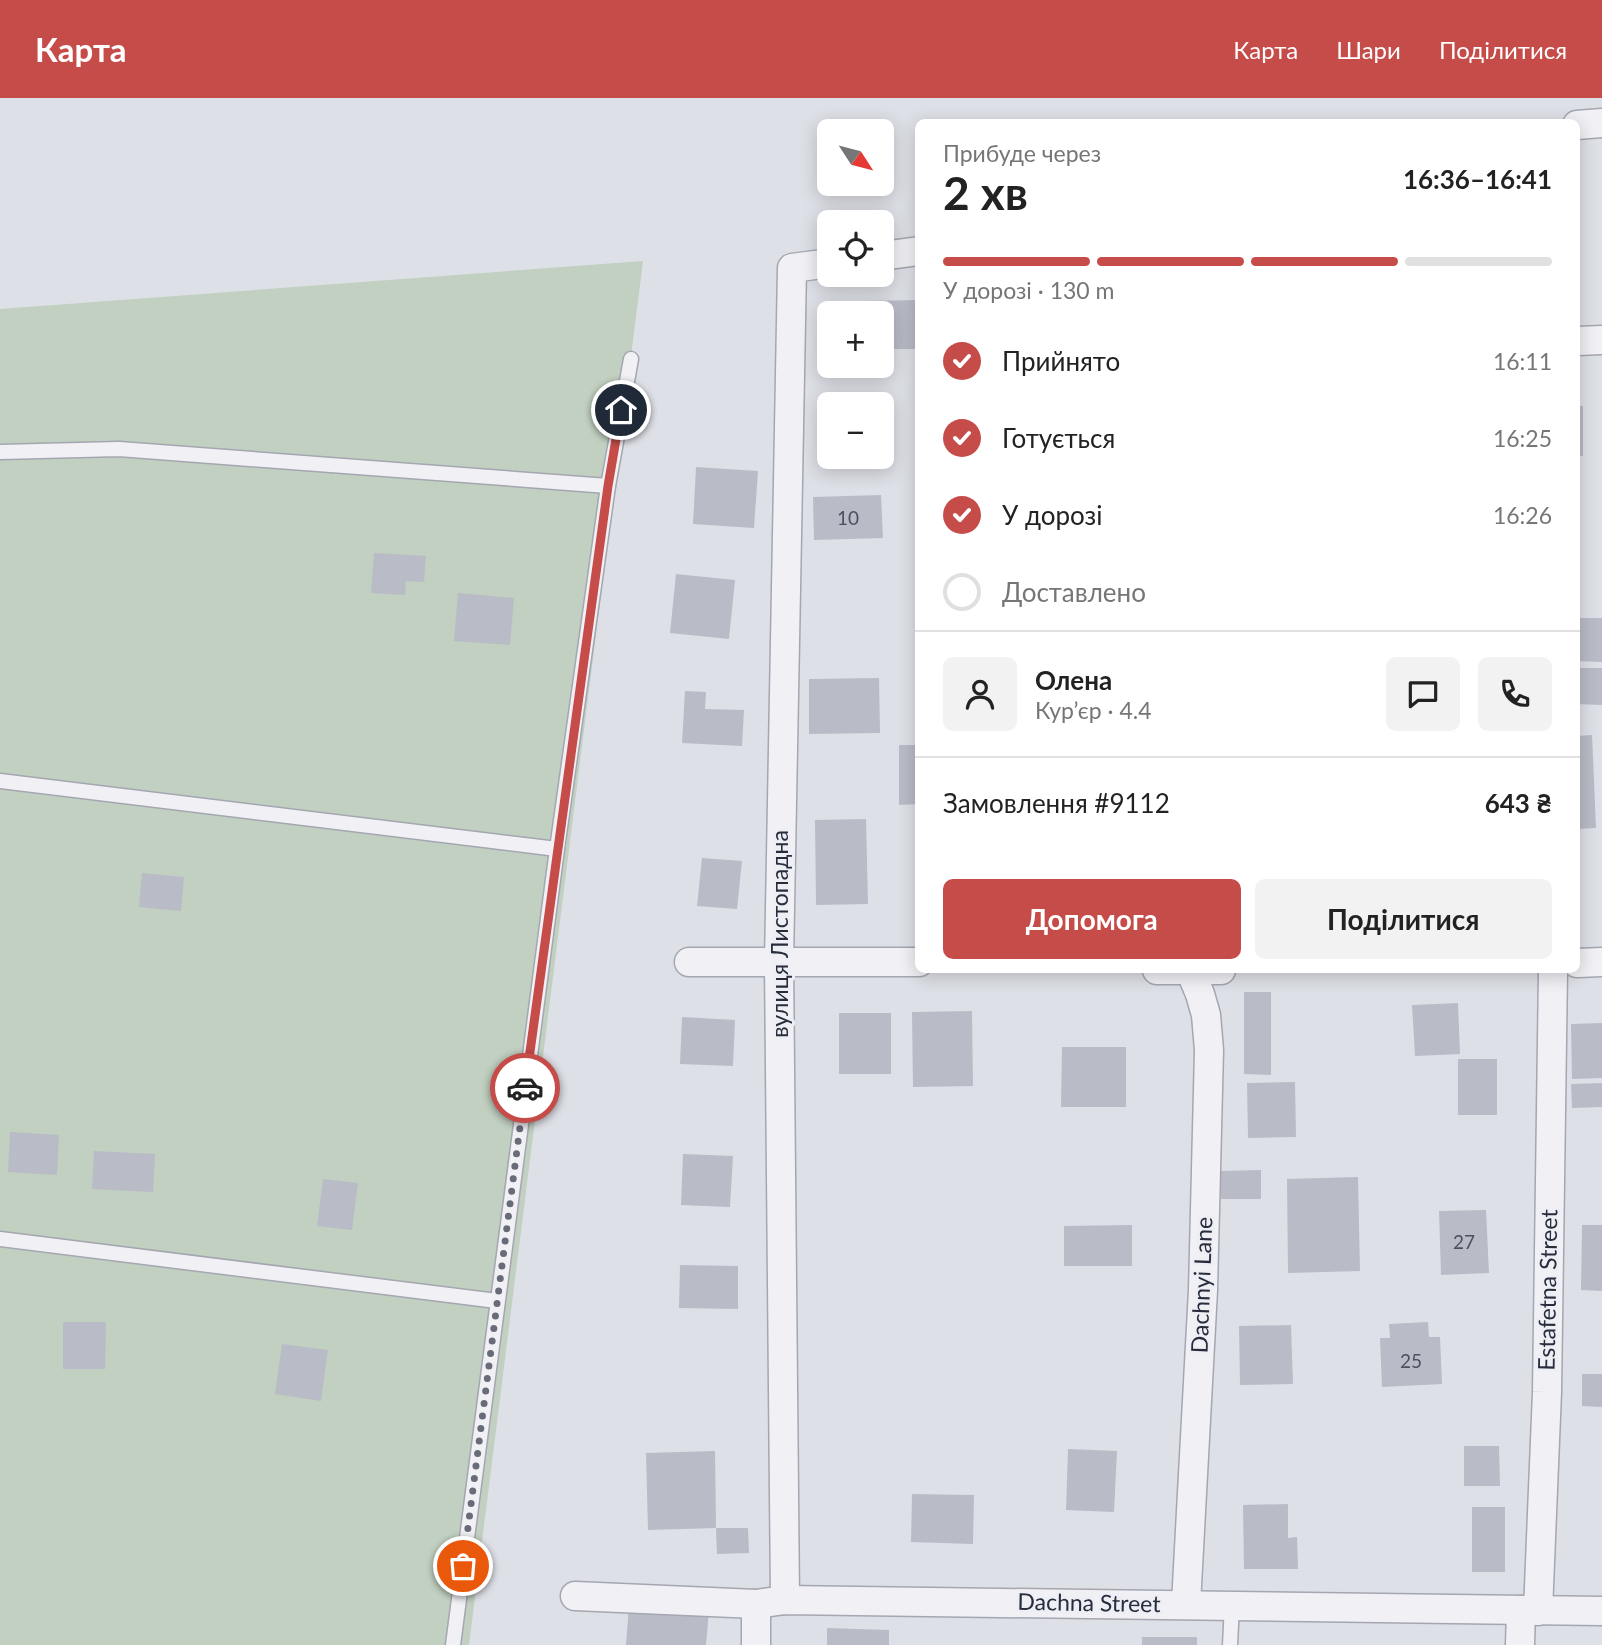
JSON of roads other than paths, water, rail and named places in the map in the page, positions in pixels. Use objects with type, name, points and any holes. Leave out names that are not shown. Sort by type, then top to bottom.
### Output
[{"type":"street","points":[[1580,125],[1602,123]]},
{"type":"street","points":[[894,254],[915,252]]},
{"type":"street","name":"вулиця Листопадна","points":[[785,1600],[779,962],[792,268],[817,265]]},
{"type":"street","points":[[1580,341],[1602,340]]},
{"type":"street","points":[[689,962],[915,962]]},
{"type":"street","points":[[1580,963],[1602,962]]},
{"type":"street","name":"Dachnyi Lane","points":[[1186,1604],[1203,1290],[1209,1050],[1206,1015],[1192,973]]},
{"type":"street","name":"Estafetna Street","points":[[1520,1645],[1529,1610],[1547,1392],[1553,973]]},
{"type":"street","name":"Dachna Street","points":[[575,1596],[756,1604],[785,1600],[1602,1611]]},
{"type":"street","points":[[756,1604],[756,1645]]},
{"type":"lane","points":[[453,1645],[557,849],[608,486],[631,359]]},
{"type":"lane","points":[[0,452],[119,450],[608,486]]},
{"type":"lane","points":[[0,781],[557,849]]},
{"type":"lane","points":[[0,1239],[497,1301]]},
{"type":"lane","points":[[1230,1645],[1231,1605]]}]
